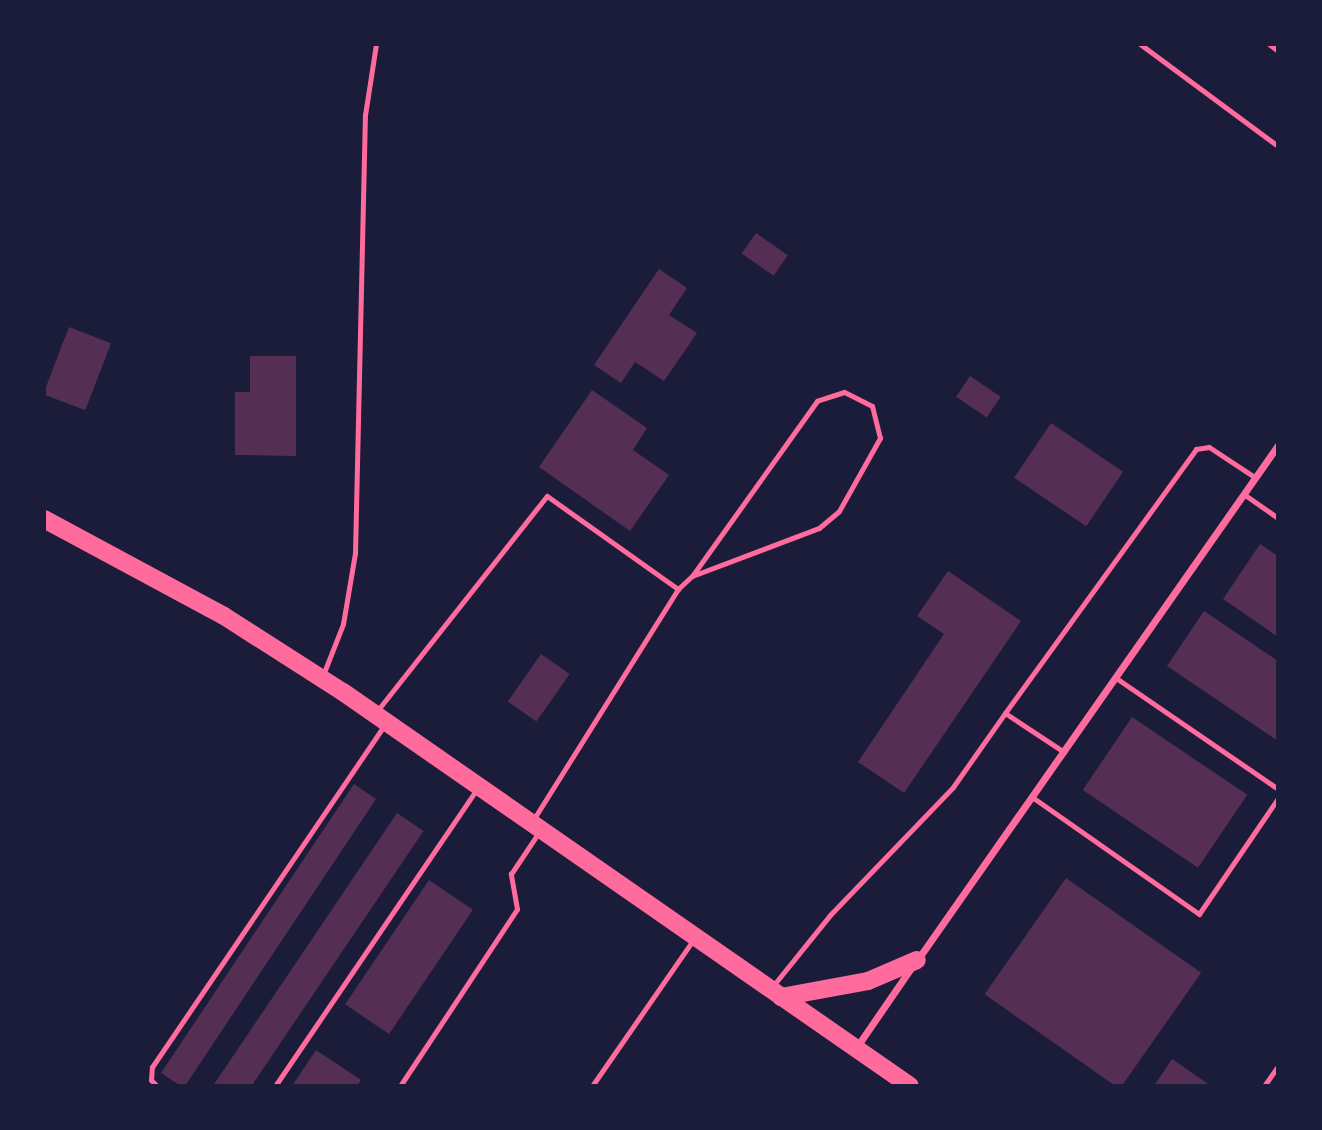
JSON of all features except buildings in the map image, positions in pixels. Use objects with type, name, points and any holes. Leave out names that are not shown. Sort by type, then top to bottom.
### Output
[{"type":"main road","points":[[44,519],[224,616],[321,678],[855,1048],[900,1083]]},
{"type":"main road","points":[[776,993],[868,981],[917,960]]},
{"type":"street","points":[[855,1048],[1278,445]]},
{"type":"lane","points":[[321,678],[343,624],[355,553],[365,115],[376,44]]},
{"type":"lane","points":[[1140,44],[1278,146]]},
{"type":"lane","points":[[1269,44],[1278,51]]},
{"type":"lane","points":[[400,1086],[517,909],[511,874],[536,826],[678,589],[692,576],[817,401],[844,392],[872,406],[880,438],[839,511],[819,528],[692,576]]},
{"type":"lane","points":[[776,993],[830,915],[953,787],[1196,449],[1202,445],[1209,447],[1256,478]]},
{"type":"lane","points":[[1245,495],[1278,518]]},
{"type":"lane","points":[[157,1086],[151,1080],[152,1067],[380,718],[547,496],[678,589]]},
{"type":"lane","points":[[1116,678],[1278,789]]},
{"type":"lane","points":[[1005,713],[1064,752]]},
{"type":"lane","points":[[275,1086],[478,786]]},
{"type":"lane","points":[[1032,797],[1199,914],[1278,797]]},
{"type":"lane","points":[[592,1086],[695,937]]},
{"type":"lane","points":[[1264,1086],[1278,1066]]}]
